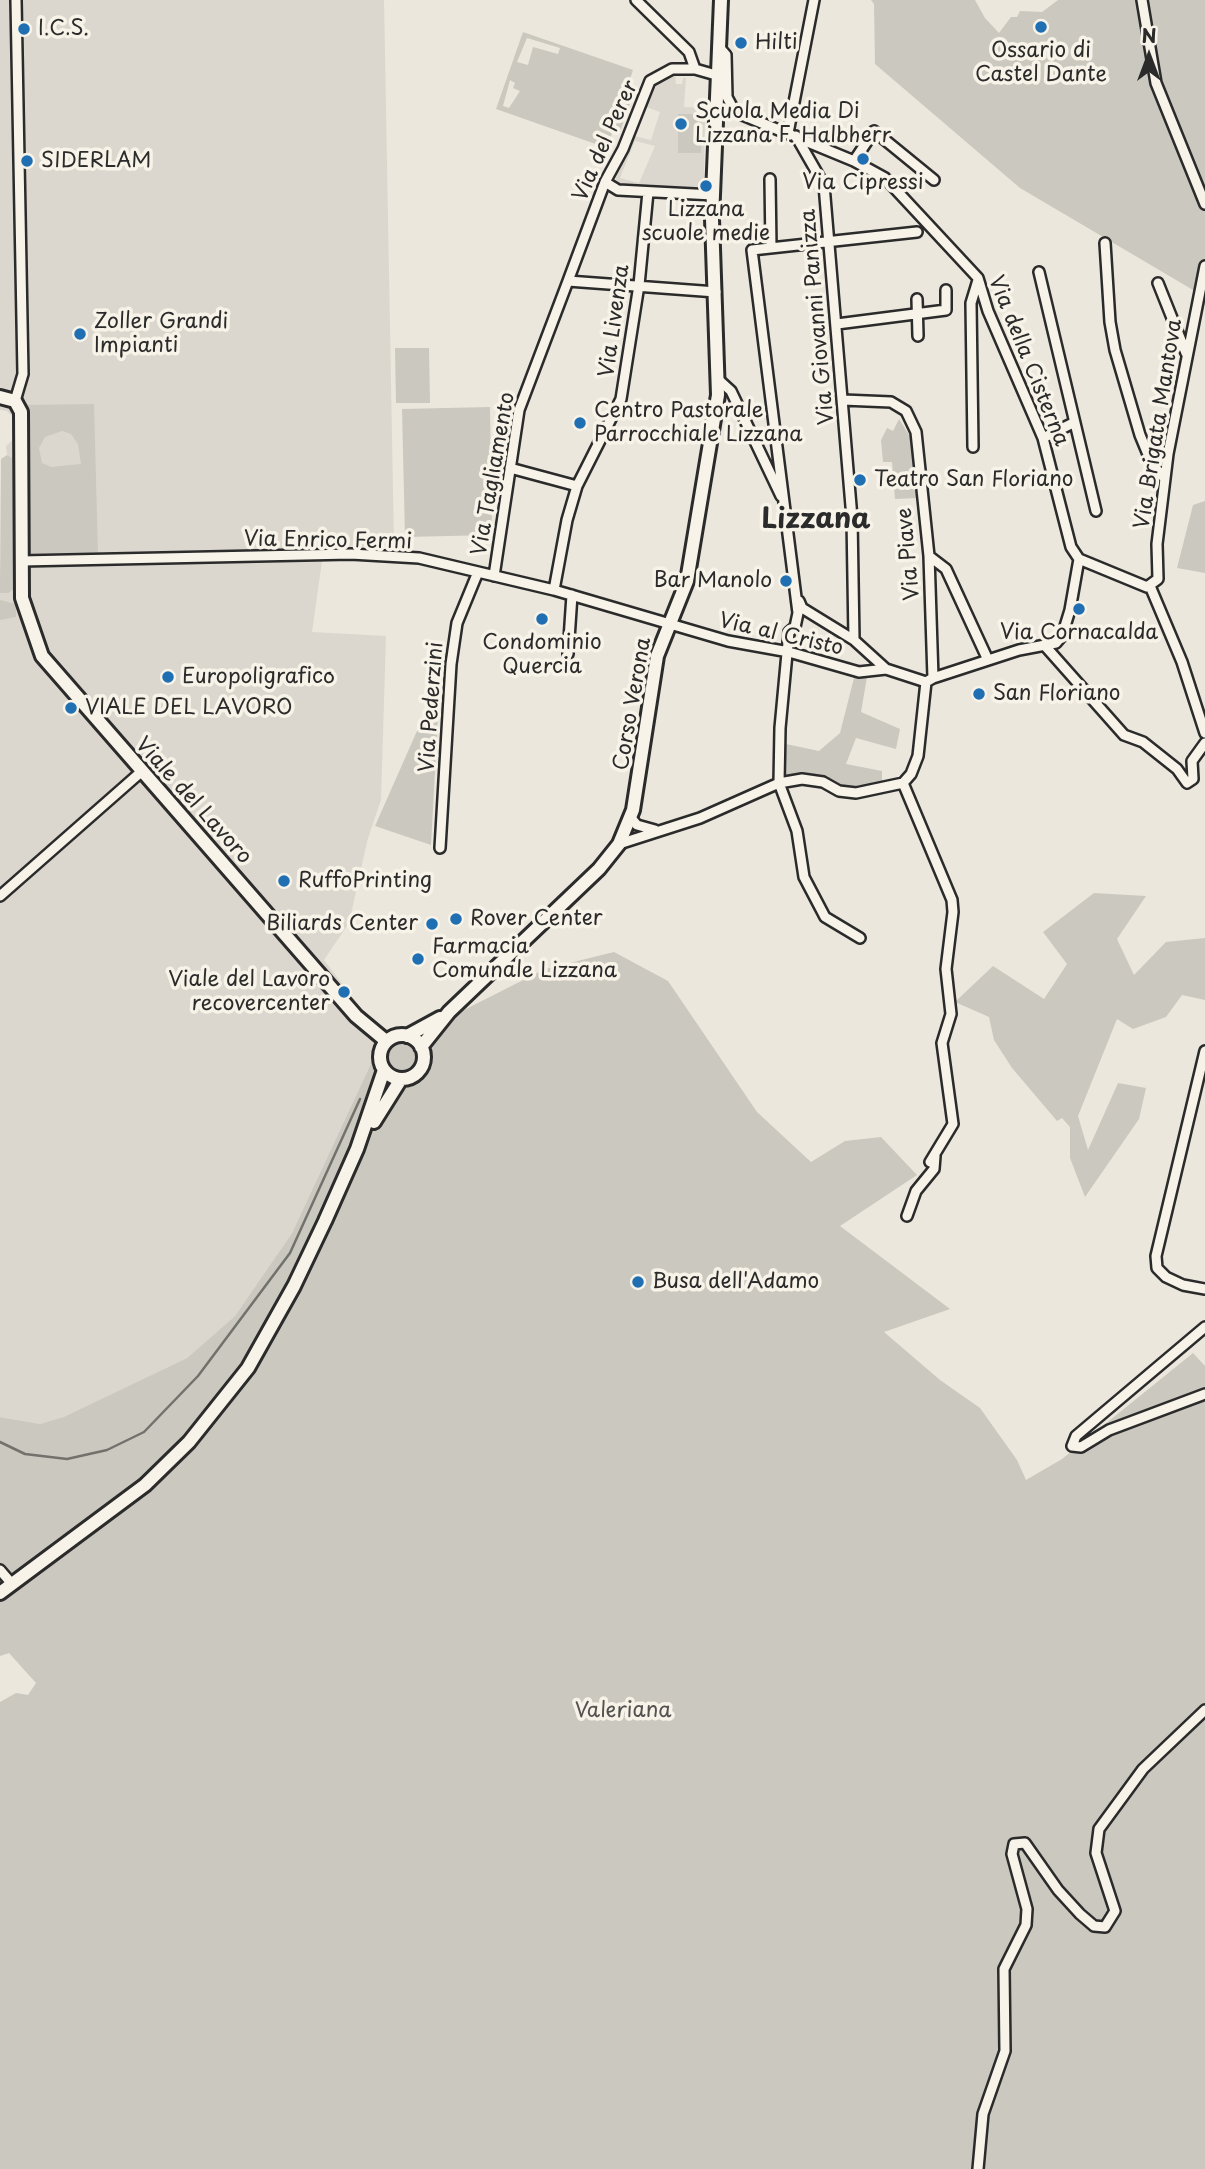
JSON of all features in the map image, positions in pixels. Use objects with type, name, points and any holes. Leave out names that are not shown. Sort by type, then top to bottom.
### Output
[{"type":"main road","name":"Corso Verona","points":[[449,1012],[599,869],[632,823],[657,656],[687,581],[720,381],[713,195],[721,0]]},
{"type":"main road","points":[[0,397],[18,406]]},
{"type":"main road","name":"Viale del Lavoro","points":[[18,406],[22,598],[41,656],[356,1016],[386,1041]]},
{"type":"main road","points":[[0,1593],[145,1485],[216,1411],[265,1340],[299,1277],[357,1149],[384,1070],[379,1055],[386,1041],[407,1035],[449,1012]]},
{"type":"main road","points":[[421,1047],[449,1012]]},
{"type":"main road","points":[[357,1149],[401,1079],[415,1075],[420,1069],[423,1062],[421,1047],[407,1035]]},
{"type":"main road","points":[[384,1070],[401,1079]]},
{"type":"street","points":[[16,0],[23,374],[18,406]]},
{"type":"street","points":[[636,0],[689,52],[695,69]]},
{"type":"street","points":[[718,45],[726,55],[726,91],[732,108],[741,116],[792,135],[814,0]]},
{"type":"street","points":[[1142,0],[1156,83],[1205,204]]},
{"type":"street","name":"Via del Perer","points":[[568,281],[605,182],[623,149],[650,81],[672,69],[695,69],[716,75]]},
{"type":"street","points":[[854,161],[874,131],[934,180]]},
{"type":"street","name":"Via della Cisterna","points":[[792,135],[854,161],[893,185],[978,278],[988,311],[1043,438],[1066,533],[1079,559]]},
{"type":"street","name":"Via Giovanni Panizza","points":[[792,135],[821,177],[837,324],[852,518],[855,640]]},
{"type":"street","points":[[770,179],[771,248]]},
{"type":"street","points":[[605,182],[618,190],[713,195]]},
{"type":"street","name":"Via Livenza","points":[[554,590],[567,520],[577,486],[621,399],[639,285],[648,192]]},
{"type":"street","points":[[860,938],[825,917],[804,877],[797,831],[779,783],[780,728],[789,632],[795,627],[798,613],[752,250],[829,244],[917,232]]},
{"type":"street","points":[[1105,243],[1110,322],[1115,350],[1140,435],[1152,464],[1165,479]]},
{"type":"street","name":"Via Brigata Mantova","points":[[1150,586],[1158,579],[1157,544],[1165,479],[1186,355],[1205,266]]},
{"type":"street","points":[[1039,272],[1096,512]]},
{"type":"street","points":[[972,447],[971,303],[978,278]]},
{"type":"street","points":[[568,281],[716,292]]},
{"type":"street","name":"Via Tagliamento","points":[[494,576],[519,411],[568,281]]},
{"type":"street","points":[[1158,283],[1186,355]]},
{"type":"street","points":[[837,324],[946,310],[946,290]]},
{"type":"street","points":[[917,299],[918,336]]},
{"type":"street","points":[[720,381],[731,391],[785,503]]},
{"type":"street","name":"Via Piave","points":[[843,400],[891,402],[906,411],[916,432],[929,556],[929,680],[918,755],[911,774],[903,783]]},
{"type":"street","points":[[1043,438],[1073,424]]},
{"type":"street","points":[[510,468],[577,486]]},
{"type":"street","name":"Via Enrico Fermi","points":[[21,561],[351,554],[419,558],[554,590],[668,624]]},
{"type":"street","points":[[929,556],[946,569],[988,660]]},
{"type":"street","points":[[795,592],[802,608],[855,640],[886,669],[929,680],[1019,650],[1056,643],[1062,636],[1074,594],[1079,559],[1127,581],[1150,586],[1182,662],[1205,732]]},
{"type":"street","name":"Via Pederzini","points":[[440,848],[451,664],[457,623],[478,572]]},
{"type":"street","points":[[568,654],[572,595]]},
{"type":"street","name":"Via al Cristo","points":[[668,624],[727,641],[789,652],[859,672],[886,669]]},
{"type":"street","points":[[1046,647],[1124,735],[1143,742],[1177,768],[1187,783],[1192,779],[1192,761],[1205,743]]},
{"type":"street","points":[[0,896],[141,772]]},
{"type":"street","points":[[619,844],[700,818],[779,783],[802,779],[823,782],[839,791],[856,793],[903,783],[952,901],[953,912],[946,969],[951,1014],[942,1044],[953,1124],[932,1159],[934,1169],[919,1186],[911,1211]]},
{"type":"street","points":[[640,837],[633,834],[632,823],[656,831]]},
{"type":"street","points":[[1205,1051],[1156,1256],[1157,1268],[1166,1277],[1183,1285],[1205,1289]]},
{"type":"street","points":[[1205,1327],[1076,1436],[1072,1446],[1081,1447],[1109,1430],[1205,1394]]},
{"type":"street","points":[[0,1570],[12,1584]]},
{"type":"street","points":[[978,2169],[983,2115],[1005,2051],[1004,1969],[1026,1925],[1027,1909],[1012,1854],[1014,1844],[1025,1843],[1058,1890],[1080,1914],[1094,1926],[1108,1925],[1115,1911],[1096,1853],[1099,1829],[1143,1769],[1205,1710]]},
{"type":"shaded area","points":[[0,0],[384,0],[394,546],[324,547],[312,632],[386,636],[381,800],[368,838],[349,923],[324,960],[391,1047],[375,1055],[292,1233],[235,1316],[187,1358],[64,1418],[40,1424],[0,1417],[0,571],[16,460],[7,455],[6,446],[16,437],[16,420],[7,411],[0,410]]},
{"type":"shaded area","name":"Scuola Media Di Lizzana F. Halbherr","points":[[675,74],[676,84],[682,84],[683,78],[686,78],[684,107],[705,108],[704,190],[655,189],[650,184],[641,188],[620,186],[615,178],[634,136],[651,140],[660,112],[646,107],[657,81]],"holes":[[[635,141],[655,146],[639,183],[620,178]]]},
{"type":"green space","points":[[871,0],[975,0],[985,18],[999,33],[1011,17],[1017,17],[1020,11],[1042,12],[1058,0],[1205,0],[1205,297],[1020,188],[875,64],[874,4]]},
{"type":"green space","points":[[523,32],[633,70],[625,94],[632,97],[620,132],[613,130],[607,148],[496,109]],"holes":[[[527,38],[560,48],[558,54],[533,47],[528,65],[517,62]],[[510,80],[515,83],[513,88],[520,91],[509,108],[503,106]]]},
{"type":"green space","points":[[678,114],[702,114],[701,153],[678,153]]},
{"type":"green space","points":[[395,348],[429,348],[430,403],[396,403]]},
{"type":"green space","points":[[94,404],[98,554],[30,555],[26,405]],"holes":[[[62,431],[71,434],[78,444],[81,464],[51,467],[42,463],[39,448],[45,437]]]},
{"type":"green space","points":[[490,407],[492,535],[405,537],[402,409]]},
{"type":"green space","points":[[899,419],[911,438],[917,498],[895,499],[892,462],[883,462],[881,440],[887,428],[893,431]]},
{"type":"green space","points":[[7,455],[16,460],[15,588],[8,593],[0,593],[1,459]]},
{"type":"green space","points":[[1205,501],[1205,573],[1177,568],[1193,505]]},
{"type":"green space","points":[[0,600],[16,604],[16,617],[0,620]]},
{"type":"green space","points":[[855,674],[867,677],[861,712],[900,729],[896,749],[856,738],[846,764],[882,771],[882,781],[854,789],[830,780],[785,777],[786,744],[819,751],[840,733]]},
{"type":"green space","points":[[440,679],[431,845],[375,826]]},
{"type":"green space","points":[[1094,893],[1146,896],[1117,939],[1134,975],[1166,942],[1205,938],[1205,1000],[1182,995],[1166,1017],[1133,1029],[1117,1019],[1078,1116],[1088,1150],[1118,1083],[1146,1088],[1139,1119],[1085,1197],[1070,1158],[1070,1127],[1062,1118],[1057,1121],[1012,1068],[994,1040],[989,1017],[955,1002],[993,966],[1044,999],[1067,964],[1043,932]]},
{"type":"green space","name":"Valeriana","points":[[614,952],[668,981],[757,1112],[811,1162],[845,1141],[881,1137],[917,1175],[840,1226],[950,1309],[884,1332],[940,1380],[980,1408],[1017,1460],[1026,1480],[1062,1459],[1193,1353],[1205,1366],[1205,2169],[0,2169],[0,1702],[16,1693],[28,1695],[36,1683],[9,1653],[0,1656],[0,1417],[40,1424],[64,1417],[187,1358],[235,1316],[292,1233],[375,1055],[545,969]]},
{"type":"waterway","points":[[0,1442],[25,1454],[67,1459],[107,1450],[144,1432],[198,1376],[290,1253],[360,1099]]},
{"type":"place","name":"Ossario di Castel Dante","points":[[1041,27]]},
{"type":"place","name":"I.C.S.","points":[[24,29]]},
{"type":"place","name":"Hilti","points":[[741,43]]},
{"type":"place","name":"Scuola Media Di Lizzana F. Halbherr","points":[[681,124]]},
{"type":"place","name":"Via Cipressi","points":[[863,159]]},
{"type":"place","name":"SIDERLAM","points":[[27,161]]},
{"type":"place","name":"Lizzana scuole medie","points":[[706,186]]},
{"type":"place","name":"Zoller Grandi Impianti","points":[[80,334]]},
{"type":"place","name":"Centro Pastorale Parrocchiale Lizzana","points":[[580,423]]},
{"type":"place","name":"Teatro San Floriano","points":[[860,480]]},
{"type":"place","name":"Bar Manolo","points":[[786,581]]},
{"type":"place","name":"Via Cornacalda","points":[[1079,609]]},
{"type":"place","name":"Condominio Quercia","points":[[542,619]]},
{"type":"place","name":"Europoligrafico","points":[[168,677]]},
{"type":"place","name":"San Floriano","points":[[979,694]]},
{"type":"place","name":"VIALE DEL LAVORO","points":[[71,708]]},
{"type":"place","name":"RuffoPrinting","points":[[284,881]]},
{"type":"place","name":"Rover Center","points":[[456,919]]},
{"type":"place","name":"Biliards Center","points":[[432,924]]},
{"type":"place","name":"Farmacia Comunale Lizzana","points":[[418,959]]},
{"type":"place","name":"Viale del Lavoro recovercenter","points":[[344,992]]},
{"type":"place","name":"Busa dell'Adamo","points":[[638,1282]]},
{"type":"district","name":"Lizzana","points":[[816,520]]}]
